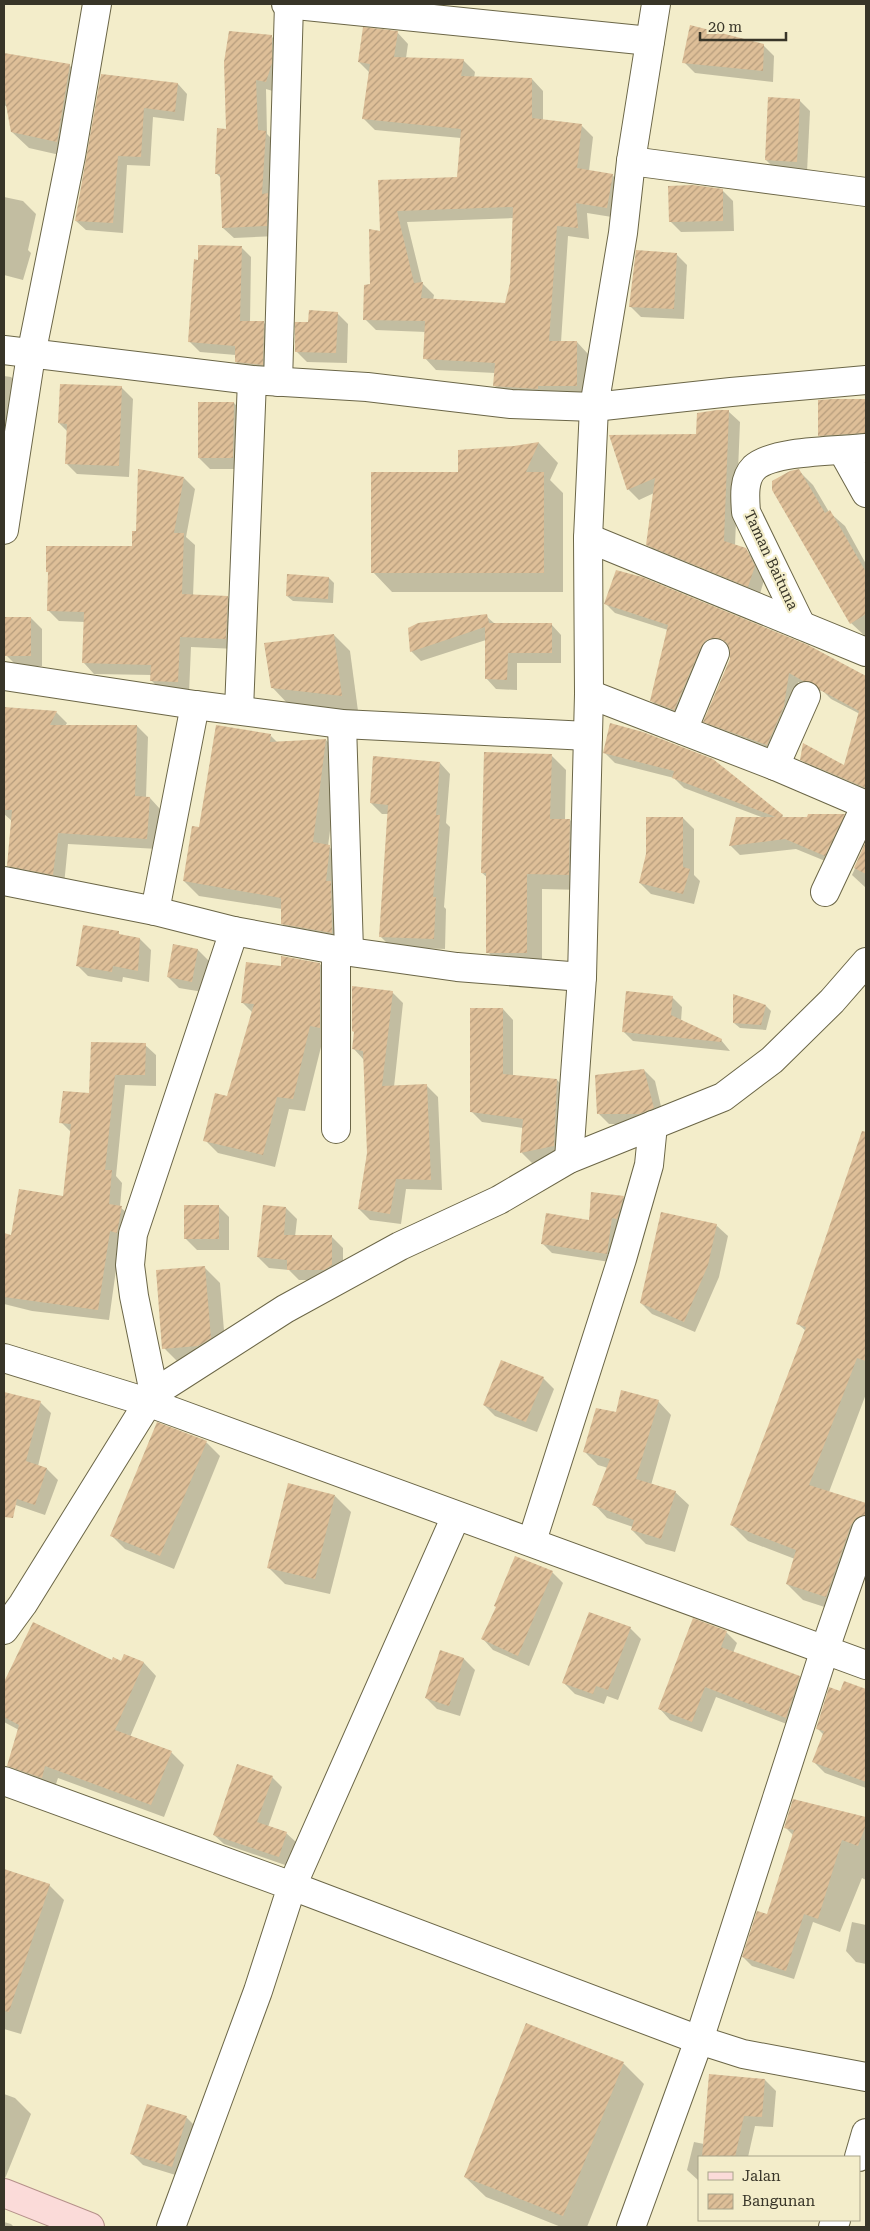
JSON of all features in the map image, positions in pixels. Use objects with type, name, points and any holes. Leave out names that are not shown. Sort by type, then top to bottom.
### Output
[{"type":"main road","points":[[4,2193],[90,2227]]},
{"type":"street","points":[[4,530],[31,355],[71,156],[97,4]]},
{"type":"street","points":[[239,710],[265,381],[288,4],[650,41]]},
{"type":"street","points":[[569,1159],[582,977],[589,694],[588,538],[594,406],[623,233],[631,161],[656,4]]},
{"type":"street","points":[[631,161],[866,192]]},
{"type":"street","points":[[4,350],[31,355],[265,381],[367,387],[511,404],[594,406],[866,380]]},
{"type":"street","name":"Taman Baituna","points":[[801,624],[746,512],[745,494],[747,482],[754,469],[766,460],[785,455],[854,449],[866,493]]},
{"type":"street","name":"Taman Baituna","points":[[588,538],[866,652]]},
{"type":"street","points":[[683,730],[715,653]]},
{"type":"street","points":[[4,676],[195,705],[342,724],[588,736]]},
{"type":"street","points":[[589,694],[774,766],[866,805],[825,892]]},
{"type":"street","points":[[774,766],[806,696]]},
{"type":"street","points":[[155,911],[195,705]]},
{"type":"street","points":[[336,1129],[343,951],[342,724]]},
{"type":"street","points":[[4,881],[155,911],[234,931],[343,951],[457,967],[582,977]]},
{"type":"street","points":[[150,1398],[130,1265],[133,1234],[234,931]]},
{"type":"street","points":[[4,1630],[23,1604],[150,1398],[285,1309],[400,1246],[499,1200],[569,1159],[723,1097],[772,1060],[826,1007],[866,962]]},
{"type":"street","points":[[532,1541],[622,1259],[649,1165],[653,1126]]},
{"type":"street","points":[[4,1358],[150,1398],[456,1516],[532,1541],[866,1665]]},
{"type":"street","points":[[171,2227],[258,1991],[292,1886],[456,1516]]},
{"type":"street","points":[[631,2227],[699,2040],[825,1649],[866,1530]]},
{"type":"street","points":[[4,1781],[292,1886],[699,2040],[743,2054],[866,2077]]},
{"type":"street","points":[[859,2156],[866,2133]]},
{"type":"building","points":[[690,25],[764,44],[763,71],[682,63]]},
{"type":"building","points":[[363,27],[398,31],[394,57],[464,59],[461,76],[532,78],[532,118],[582,124],[577,168],[613,174],[607,208],[576,203],[578,228],[557,226],[549,341],[577,341],[577,386],[538,386],[538,389],[493,386],[495,363],[423,359],[425,321],[363,320],[364,285],[370,284],[369,229],[380,231],[378,180],[457,177],[461,129],[362,119],[370,64],[358,62]],"holes":[[[513,207],[510,283],[505,303],[421,298],[423,282],[414,283],[397,211]]]},
{"type":"building","points":[[229,31],[272,35],[272,63],[266,82],[256,80],[258,130],[266,131],[262,194],[268,193],[267,226],[222,228],[220,174],[215,174],[217,128],[226,129],[224,62]]},
{"type":"building","points":[[4,53],[70,64],[57,142],[11,132],[4,94]]},
{"type":"building","points":[[101,74],[178,83],[175,112],[144,108],[141,157],[118,156],[113,223],[75,221]]},
{"type":"building","points":[[768,97],[800,99],[797,162],[765,160]]},
{"type":"building","points":[[693,185],[723,189],[723,221],[669,222],[668,186]]},
{"type":"building","points":[[198,245],[242,246],[240,321],[264,321],[263,365],[235,362],[235,346],[188,342],[194,259],[198,260]]},
{"type":"building","points":[[636,250],[677,253],[674,309],[629,307]]},
{"type":"building","points":[[309,310],[338,312],[336,353],[295,352],[295,322],[308,322]]},
{"type":"building","points":[[60,384],[122,386],[119,466],[65,464],[67,424],[58,423]]},
{"type":"building","points":[[866,399],[866,433],[818,436],[818,400]]},
{"type":"building","points":[[198,402],[234,402],[233,458],[198,458]]},
{"type":"building","points":[[729,410],[724,541],[746,548],[755,566],[748,587],[646,545],[655,478],[627,490],[609,435],[696,434],[697,413]]},
{"type":"building","points":[[539,442],[526,472],[544,472],[544,573],[371,573],[371,472],[458,472],[458,450],[514,446]]},
{"type":"building","points":[[138,469],[184,477],[174,533],[184,533],[182,594],[228,596],[226,639],[180,637],[178,682],[150,681],[151,665],[82,663],[84,612],[47,611],[48,572],[46,572],[46,546],[132,546],[132,531],[136,531]]},
{"type":"building","points":[[799,469],[825,513],[830,510],[866,572],[866,614],[850,624],[772,490],[772,481],[790,471]]},
{"type":"building","points":[[616,570],[642,577],[808,645],[866,676],[866,788],[800,760],[803,743],[844,765],[859,711],[820,690],[812,682],[803,681],[789,673],[784,706],[767,745],[703,722],[730,659],[730,650],[727,643],[721,639],[712,638],[705,641],[701,647],[674,710],[650,701],[668,625],[604,604]]},
{"type":"building","points":[[287,574],[329,577],[328,599],[286,596]]},
{"type":"building","points":[[487,614],[489,623],[552,623],[552,653],[508,653],[507,680],[485,679],[485,627],[410,652],[408,628],[418,623]]},
{"type":"building","points":[[5,617],[31,617],[31,656],[5,656]]},
{"type":"building","points":[[334,634],[342,696],[271,688],[264,643]]},
{"type":"building","points":[[4,707],[57,711],[50,725],[137,725],[135,796],[150,797],[147,839],[58,833],[53,875],[7,866],[12,810],[4,810]]},
{"type":"building","points":[[610,723],[643,732],[713,759],[783,815],[782,817],[807,817],[808,814],[845,814],[825,856],[785,839],[729,846],[736,817],[776,817],[672,778],[674,771],[603,753]]},
{"type":"building","points":[[216,725],[271,734],[270,742],[326,739],[313,842],[330,845],[326,881],[331,881],[332,933],[281,924],[281,898],[183,881],[192,826],[199,827]]},
{"type":"building","points":[[484,752],[552,754],[550,819],[570,819],[569,875],[527,874],[527,953],[486,953],[486,873],[481,873]]},
{"type":"building","points":[[373,756],[440,762],[436,815],[440,815],[433,897],[436,897],[434,939],[379,937],[388,805],[370,803]]},
{"type":"building","points":[[646,817],[683,817],[683,867],[690,869],[683,894],[639,883],[646,854]]},
{"type":"building","points":[[866,841],[866,874],[854,868]]},
{"type":"building","points":[[83,925],[119,931],[119,934],[140,938],[138,971],[113,966],[112,972],[76,966]]},
{"type":"building","points":[[173,944],[198,949],[192,982],[167,977]]},
{"type":"building","points":[[281,956],[320,963],[320,1028],[310,1026],[293,1099],[277,1097],[263,1155],[203,1141],[215,1093],[227,1096],[254,1004],[241,1003],[246,962],[281,966]]},
{"type":"building","points":[[352,986],[393,991],[382,1086],[427,1084],[431,1180],[396,1179],[390,1214],[358,1209],[367,1153],[363,1051],[352,1049],[354,1032],[352,1031]]},
{"type":"building","points":[[626,991],[673,996],[671,1015],[722,1039],[721,1042],[622,1032]]},
{"type":"building","points":[[733,994],[766,1005],[761,1025],[733,1023]]},
{"type":"building","points":[[470,1008],[503,1008],[503,1074],[557,1079],[554,1146],[520,1153],[523,1119],[470,1112]]},
{"type":"building","points":[[91,1042],[146,1043],[145,1075],[115,1075],[105,1170],[112,1170],[109,1204],[122,1206],[117,1233],[110,1231],[98,1310],[4,1297],[4,1233],[11,1235],[19,1189],[63,1196],[71,1124],[59,1123],[63,1091],[89,1093]]},
{"type":"building","points":[[644,1069],[654,1108],[639,1114],[597,1114],[595,1075]]},
{"type":"building","points":[[862,1131],[866,1132],[866,1361],[857,1358],[809,1485],[866,1503],[866,1515],[856,1518],[851,1525],[826,1597],[786,1584],[796,1550],[730,1525],[806,1327],[796,1324]]},
{"type":"building","points":[[591,1192],[624,1196],[617,1219],[612,1218],[607,1254],[541,1244],[546,1213],[589,1220]]},
{"type":"building","points":[[184,1205],[219,1205],[219,1239],[184,1239]]},
{"type":"building","points":[[263,1205],[286,1207],[284,1235],[332,1235],[332,1265],[324,1270],[287,1270],[287,1260],[257,1257]]},
{"type":"building","points":[[661,1212],[717,1224],[708,1265],[684,1322],[640,1303]]},
{"type":"building","points":[[205,1266],[211,1338],[198,1346],[162,1349],[156,1270]]},
{"type":"building","points":[[501,1360],[544,1377],[526,1422],[483,1405]]},
{"type":"building","points":[[621,1390],[659,1400],[636,1479],[676,1491],[661,1539],[631,1530],[634,1520],[592,1505],[610,1459],[583,1452],[596,1408],[616,1412]]},
{"type":"building","points":[[4,1392],[41,1401],[26,1461],[47,1468],[35,1505],[17,1499],[13,1518],[4,1517]]},
{"type":"building","points":[[157,1422],[207,1441],[160,1556],[110,1536]]},
{"type":"building","points":[[288,1483],[335,1495],[315,1579],[267,1568]]},
{"type":"building","points":[[515,1556],[553,1571],[518,1656],[481,1639],[496,1607],[494,1606]]},
{"type":"building","points":[[589,1612],[631,1627],[608,1690],[596,1686],[593,1694],[562,1683]]},
{"type":"building","points":[[693,1618],[727,1631],[721,1647],[800,1676],[786,1718],[705,1687],[692,1722],[658,1709]]},
{"type":"building","points":[[33,1622],[112,1660],[113,1657],[121,1661],[124,1654],[144,1662],[115,1730],[172,1751],[151,1805],[45,1766],[42,1778],[7,1766],[19,1725],[4,1717],[4,1682]]},
{"type":"building","points":[[440,1650],[464,1658],[449,1706],[425,1698]]},
{"type":"building","points":[[844,1681],[866,1689],[866,1782],[812,1762],[824,1731],[816,1729],[829,1687],[840,1691]]},
{"type":"building","points":[[237,1764],[273,1776],[257,1822],[287,1832],[279,1857],[213,1835]]},
{"type":"building","points":[[793,1799],[866,1817],[866,1825],[858,1846],[842,1840],[818,1919],[804,1914],[786,1971],[742,1957],[757,1911],[767,1914],[794,1830],[784,1828]]},
{"type":"building","points":[[4,1869],[50,1884],[9,2012],[4,2011]]},
{"type":"building","points":[[526,2023],[624,2062],[563,2216],[464,2177]]},
{"type":"building","points":[[709,2074],[765,2079],[762,2117],[744,2116],[735,2156],[702,2156]]},
{"type":"building","points":[[147,2104],[187,2116],[172,2167],[130,2154]]}]
